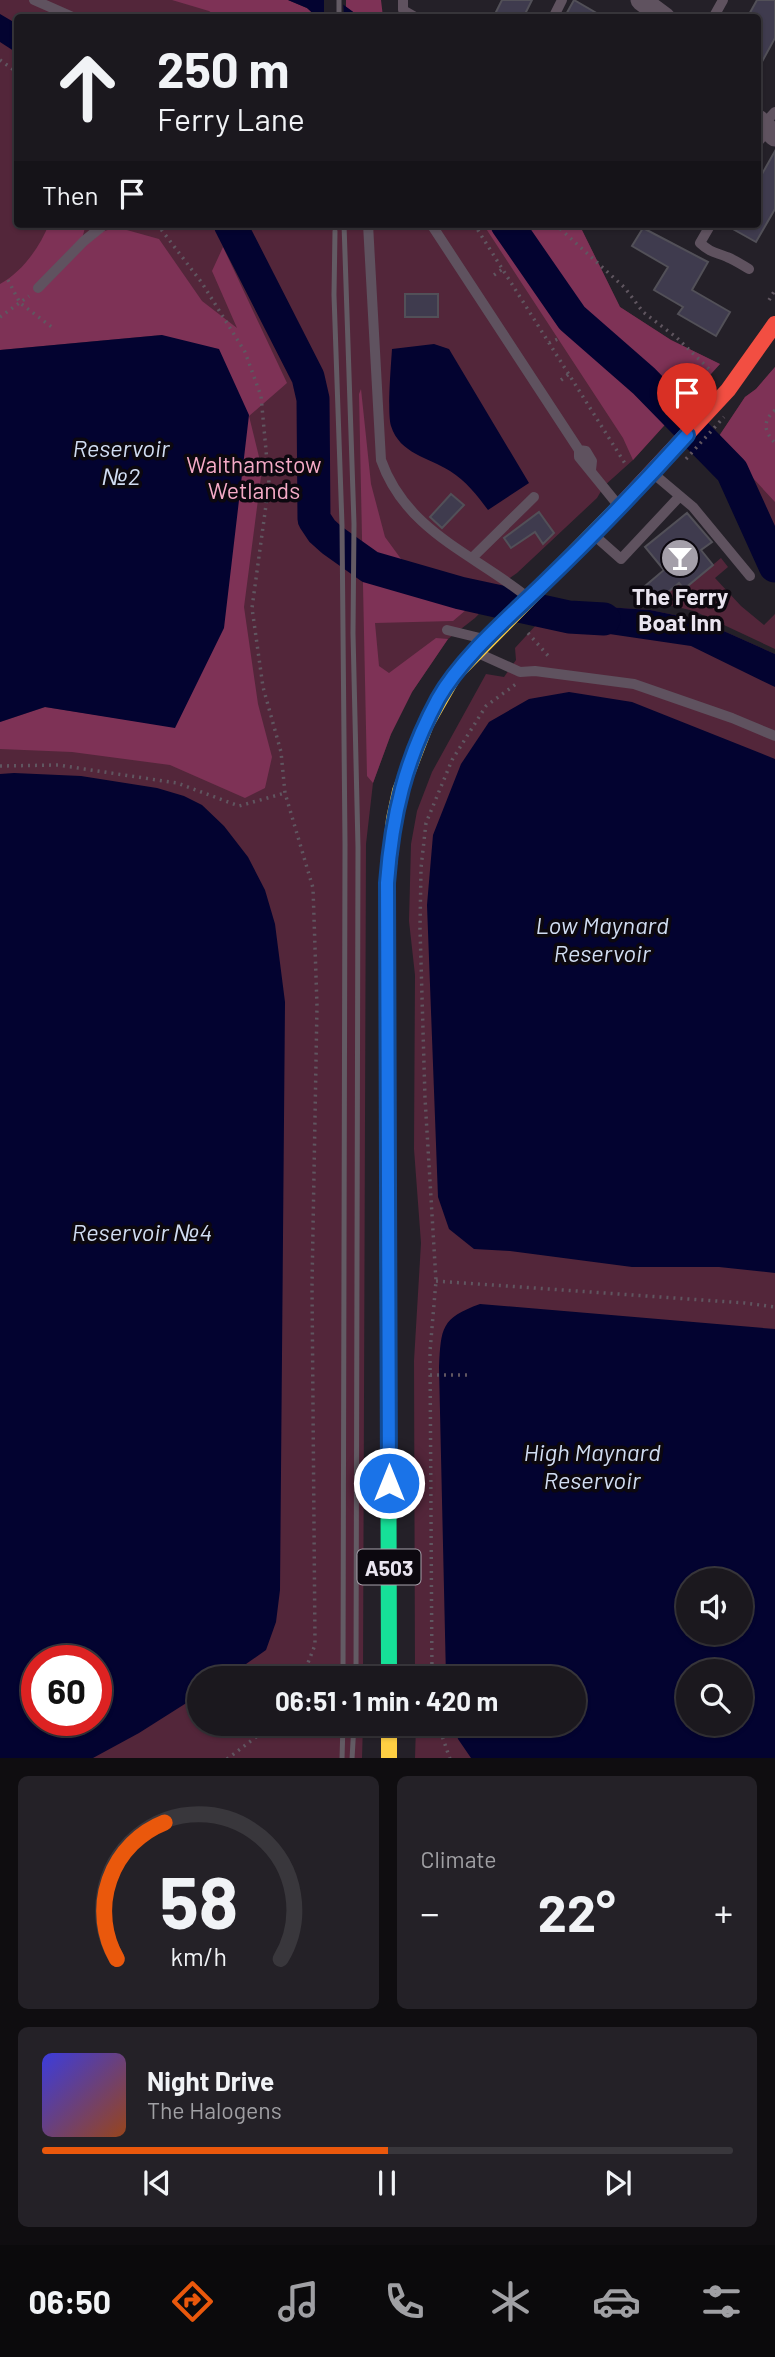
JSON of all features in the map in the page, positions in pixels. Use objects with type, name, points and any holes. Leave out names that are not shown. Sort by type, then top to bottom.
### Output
[{"type":"main road","name":"A503","points":[[389,1666],[387,883],[400,791],[438,699],[454,675],[652,474],[680,454],[718,412],[775,324]]},
{"type":"main road","points":[[388,1736],[388,1758]]},
{"type":"street","points":[[641,0],[660,14]]},
{"type":"lane","points":[[34,0],[66,14]]},
{"type":"lane","points":[[402,0],[403,10],[410,14]]},
{"type":"lane","points":[[38,288],[100,228]]},
{"type":"lane","points":[[368,228],[381,460],[395,492],[427,528],[529,597]]},
{"type":"lane","points":[[434,228],[579,450],[579,457],[586,469],[591,470],[620,508]]},
{"type":"lane","points":[[708,228],[700,243],[707,250],[716,255],[725,255],[750,269]]},
{"type":"lane","points":[[652,474],[692,507],[750,576]]},
{"type":"lane","points":[[472,558],[534,497]]},
{"type":"lane","points":[[593,534],[621,559],[679,497]]},
{"type":"lane","points":[[447,630],[486,640]]},
{"type":"lane","points":[[475,652],[520,672],[535,671],[634,684],[733,718],[775,736]]},
{"type":"path","points":[[160,228],[202,283],[245,352],[261,396],[269,483],[252,608],[263,687],[281,752],[285,793],[313,888],[317,1006],[312,1286],[315,1645],[307,1666]]},
{"type":"path","points":[[477,228],[626,466]]},
{"type":"path","points":[[559,228],[625,288],[643,312],[676,337],[716,376]]},
{"type":"path","points":[[494,275],[504,268]]},
{"type":"path","points":[[8,280],[20,303],[53,328]]},
{"type":"path","points":[[0,317],[20,303]]},
{"type":"path","points":[[549,343],[559,338]]},
{"type":"path","points":[[561,380],[569,374]]},
{"type":"path","points":[[775,410],[767,417],[764,426],[767,435],[775,443]]},
{"type":"path","points":[[680,454],[718,412]]},
{"type":"path","points":[[527,624],[528,633],[566,675]]},
{"type":"path","points":[[432,1666],[430,1375],[436,1281],[428,1187],[420,928],[421,868],[426,823],[452,760],[486,706],[535,671]]},
{"type":"path","points":[[0,766],[58,765],[177,783],[239,806],[285,793]]},
{"type":"path","points":[[436,1281],[775,1307]]},
{"type":"path","points":[[430,1375],[471,1375]]},
{"type":"path","points":[[229,1758],[257,1736]]},
{"type":"path","points":[[442,1736],[450,1758]]},
{"type":"green space","name":"Walthamstow Wetlands","points":[[0,0],[288,0],[312,14],[14,14],[14,228],[581,228],[620,307],[671,340],[720,364],[633,460],[604,486],[597,498],[507,580],[499,593],[475,618],[448,639],[412,692],[391,734],[373,783],[366,844],[363,1666],[187,1666],[187,1736],[363,1736],[362,1758],[0,1758]]},
{"type":"green space","points":[[172,0],[288,0],[314,14],[214,14]]},
{"type":"green space","points":[[346,0],[381,0],[383,14],[356,14],[346,7]]},
{"type":"green space","points":[[47,228],[85,228],[82,239],[120,228],[159,239],[202,301],[237,328],[212,271],[223,247],[287,383],[249,416],[262,469],[244,607],[258,704],[272,757],[265,788],[245,798],[170,765],[72,752],[0,749],[0,722],[45,707],[175,727],[162,335],[0,350],[0,284],[16,273],[41,241]]},
{"type":"green space","points":[[486,228],[581,228],[620,307],[671,340],[720,364],[633,460],[623,438]]},
{"type":"green space","points":[[775,367],[775,528],[716,441],[745,397],[756,389]]},
{"type":"green space","points":[[775,367],[775,502],[717,439],[745,397],[756,389]]},
{"type":"green space","points":[[361,389],[371,484],[385,537],[404,563],[381,581],[473,604],[453,621],[375,623],[379,666],[389,673],[436,638],[448,639],[412,692],[391,734],[373,783],[367,776]]},
{"type":"green space","points":[[721,558],[728,567],[715,578],[741,606],[764,625],[775,614],[775,649],[694,611],[656,602],[679,583],[684,589]]},
{"type":"green space","points":[[562,604],[650,610],[699,620],[775,654],[775,1758],[415,1758],[416,1736],[586,1736],[586,1666],[415,1666],[414,1361],[421,1243],[414,1149],[415,975],[409,921],[411,844],[417,811],[432,772],[486,674],[504,677],[516,660],[515,648],[547,613]]},
{"type":"water","points":[[288,0],[337,0],[356,14],[314,14]]},
{"type":"water","points":[[0,14],[14,22],[14,51],[0,42]]},
{"type":"water","name":"Reservoir №2","points":[[162,335],[219,349],[249,415],[224,628],[175,728],[45,707],[0,722],[0,350]]},
{"type":"water","points":[[434,344],[449,349],[529,483],[488,510],[456,475],[401,443],[391,426],[389,400],[392,349]]},
{"type":"water","points":[[562,604],[650,610],[699,620],[775,654],[775,687],[691,646],[555,626]]},
{"type":"water","name":"Low Maynard Reservoir","points":[[569,692],[632,702],[775,759],[775,1273],[719,1267],[632,1267],[474,1249],[449,1229],[438,1197],[427,905],[433,835],[461,764],[489,722],[529,699]]},
{"type":"water","name":"Reservoir №4","points":[[0,774],[81,776],[157,788],[202,805],[224,826],[248,857],[265,890],[275,924],[285,1002],[280,1590],[276,1622],[266,1650],[243,1666],[187,1666],[187,1703],[139,1733],[93,1758],[0,1758]]},
{"type":"water","name":"High Maynard Reservoir","points":[[480,1304],[775,1329],[775,1758],[471,1758],[457,1736],[586,1736],[586,1666],[446,1666],[439,1367],[443,1334],[450,1320]]},
{"type":"pier","points":[[324,0],[343,0],[344,14],[324,14]]},
{"type":"building","points":[[502,0],[532,0],[525,14],[495,14]]},
{"type":"building","points":[[574,0],[598,14],[566,14]]},
{"type":"building","points":[[757,0],[775,0],[775,38],[761,64],[761,14],[749,14]]},
{"type":"building","points":[[775,151],[775,209],[756,242],[731,228],[761,228],[761,176]]},
{"type":"building","points":[[643,228],[708,262],[692,290],[730,312],[716,336],[678,314],[683,307],[654,290],[668,267],[632,246]]},
{"type":"building","points":[[405,294],[438,294],[438,317],[405,317]]},
{"type":"building","points":[[451,494],[464,505],[442,528],[430,517]]},
{"type":"building","points":[[539,512],[554,533],[543,544],[535,532],[511,548],[504,538]]},
{"type":"building","name":"The Ferry Boat Inn","points":[[687,513],[712,542],[701,550],[713,565],[684,589],[679,583],[656,602],[644,587],[664,570],[645,547]]},
{"type":"waterway","points":[[232,228],[308,377],[313,399],[314,519],[322,531],[370,567],[460,593],[569,617],[604,619]]},
{"type":"waterway","points":[[510,228],[572,318],[644,381],[732,471],[775,566]]},
{"type":"railway","points":[[339,0],[339,14]]},
{"type":"railway","points":[[344,228],[354,524],[353,633],[358,847],[356,1666]]},
{"type":"railway","points":[[335,231],[334,295],[342,525],[345,844],[343,1666]]},
{"type":"railway","points":[[342,1758],[343,1736]]},
{"type":"railway","points":[[352,1758],[353,1736]]},
{"type":"traffic: fast","points":[[387,980],[389,1666]]},
{"type":"traffic: slow","points":[[387,980],[387,883],[394,819],[400,791],[426,724],[454,675],[621,505]]},
{"type":"traffic: slow","points":[[389,1736],[389,1758]]},
{"type":"traffic: jam","points":[[621,505],[728,390],[775,324]]},
{"type":"place","name":"The Ferry Boat Inn","points":[[680,558]]},
{"type":"route","points":[[389,1483],[387,883],[400,791],[426,724],[454,675],[620,508],[687,435]]}]
